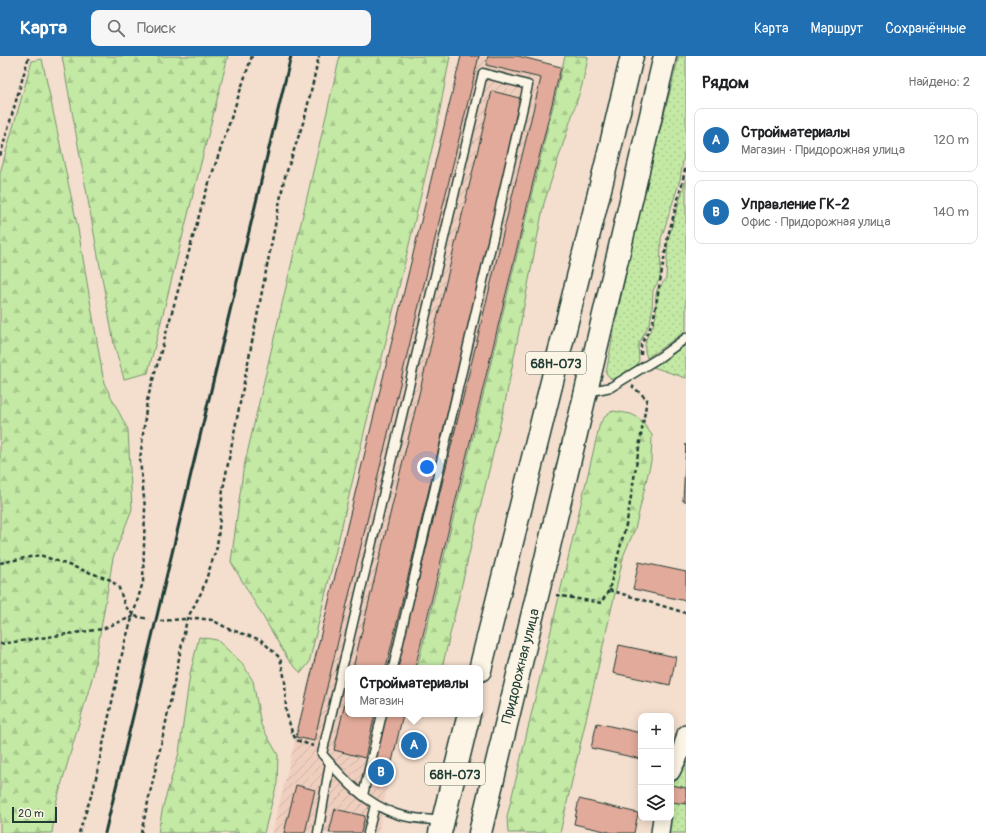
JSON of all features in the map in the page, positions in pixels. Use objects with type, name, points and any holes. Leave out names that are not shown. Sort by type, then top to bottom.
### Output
[{"type":"main road","name":"68Н-073","points":[[481,665],[632,56]]},
{"type":"main road","name":"68Н-073","points":[[585,392],[665,56]]},
{"type":"main road","name":"Придорожная улица","points":[[480,833],[585,392]]},
{"type":"main road","name":"68Н-073","points":[[442,827],[468,717]]},
{"type":"street","points":[[674,766],[681,752],[686,734]]},
{"type":"street","points":[[660,833],[662,821]]},
{"type":"lane","points":[[393,665],[528,85],[483,73],[322,754],[351,787],[375,805],[397,814],[442,827]]},
{"type":"lane","points":[[585,392],[611,387],[660,357],[686,338]]},
{"type":"lane","points":[[363,795],[381,717]]},
{"type":"lane","points":[[318,833],[330,763]]},
{"type":"lane","points":[[368,833],[375,805]]},
{"type":"path","points":[[0,156],[29,56]]},
{"type":"path","points":[[79,833],[94,787],[124,645],[134,616],[143,582],[145,508],[140,460],[147,401],[204,198],[252,56]]},
{"type":"path","points":[[141,833],[187,619],[202,591],[217,547],[223,489],[284,180],[305,117],[319,56]]},
{"type":"path","points":[[641,368],[640,345],[653,322],[668,236],[686,165]]},
{"type":"path","points":[[538,591],[601,603],[609,590],[628,521],[647,399],[624,378]]},
{"type":"path","points":[[0,563],[40,555],[111,580],[119,588],[124,606],[134,616]]},
{"type":"path","points":[[609,590],[686,613]]},
{"type":"path","points":[[0,644],[102,629],[134,616],[149,619]]},
{"type":"path","points":[[160,621],[198,618],[212,620],[229,629],[261,640],[280,658],[285,680],[286,711],[296,740],[317,747],[322,754]]},
{"type":"shaded area","points":[[461,56],[518,56],[561,67],[416,665],[345,665],[345,717],[402,717],[378,833],[272,833]]},
{"type":"green space","points":[[62,56],[228,56],[148,373],[124,379],[114,344]]},
{"type":"green space","points":[[340,56],[450,56],[435,136],[309,663],[301,673],[289,661],[231,562],[243,471]]},
{"type":"green space","points":[[565,56],[587,56],[588,59],[582,85],[544,203],[505,403],[443,665],[418,665]]},
{"type":"green space","points":[[679,56],[686,56],[686,141],[680,180],[661,239],[660,279],[653,290],[650,322],[638,346],[639,360],[637,365],[617,378],[611,379],[606,373],[613,333],[630,253]]},
{"type":"green space","points":[[42,59],[78,229],[104,383],[128,430],[132,509],[113,558],[93,675],[56,803],[52,833],[0,833],[0,173],[32,61]]},
{"type":"green space","points":[[686,179],[686,331],[647,358],[645,342],[656,316],[657,290],[666,278],[668,239]]},
{"type":"green space","points":[[686,345],[686,378],[653,367]]},
{"type":"green space","points":[[613,411],[631,414],[639,418],[652,435],[651,461],[635,529],[624,554],[560,833],[508,833],[507,817],[600,423],[607,414]]},
{"type":"green space","points":[[199,637],[217,640],[242,663],[253,681],[261,725],[278,755],[277,783],[264,833],[158,833],[163,806],[179,753],[190,674]]},
{"type":"green space","points":[[686,752],[686,833],[669,833],[666,824],[666,821],[674,821],[674,777]]},
{"type":"building","points":[[461,56],[479,56],[314,741],[296,737]]},
{"type":"building","points":[[488,56],[518,56],[561,67],[416,665],[398,665],[541,78],[486,65]]},
{"type":"building","points":[[492,91],[523,99],[387,665],[354,665]]},
{"type":"building","points":[[686,444],[686,501],[683,501]]},
{"type":"building","points":[[639,562],[686,572],[686,601],[633,589]]},
{"type":"building","points":[[619,645],[676,657],[670,685],[613,673]]},
{"type":"building","points":[[345,703],[345,717],[374,717],[365,758],[334,750]]},
{"type":"building","points":[[385,717],[402,717],[390,771],[373,767]]},
{"type":"building","points":[[597,723],[638,732],[638,758],[591,748]]},
{"type":"building","points":[[408,734],[425,738],[420,756],[403,752]]},
{"type":"building","points":[[378,768],[386,770],[384,778],[376,775]]},
{"type":"building","points":[[296,785],[315,790],[305,833],[284,833]]},
{"type":"building","points":[[674,785],[686,788],[686,804],[674,802]]},
{"type":"building","points":[[579,799],[638,813],[634,833],[613,833],[574,824]]},
{"type":"building","points":[[335,809],[365,816],[361,833],[329,833]]},
{"type":"railway","points":[[105,833],[291,56]]},
{"type":"place","name":"Стройматериалы","points":[[414,745]]},
{"type":"place","name":"Управление ГК-2","points":[[381,772]]}]
